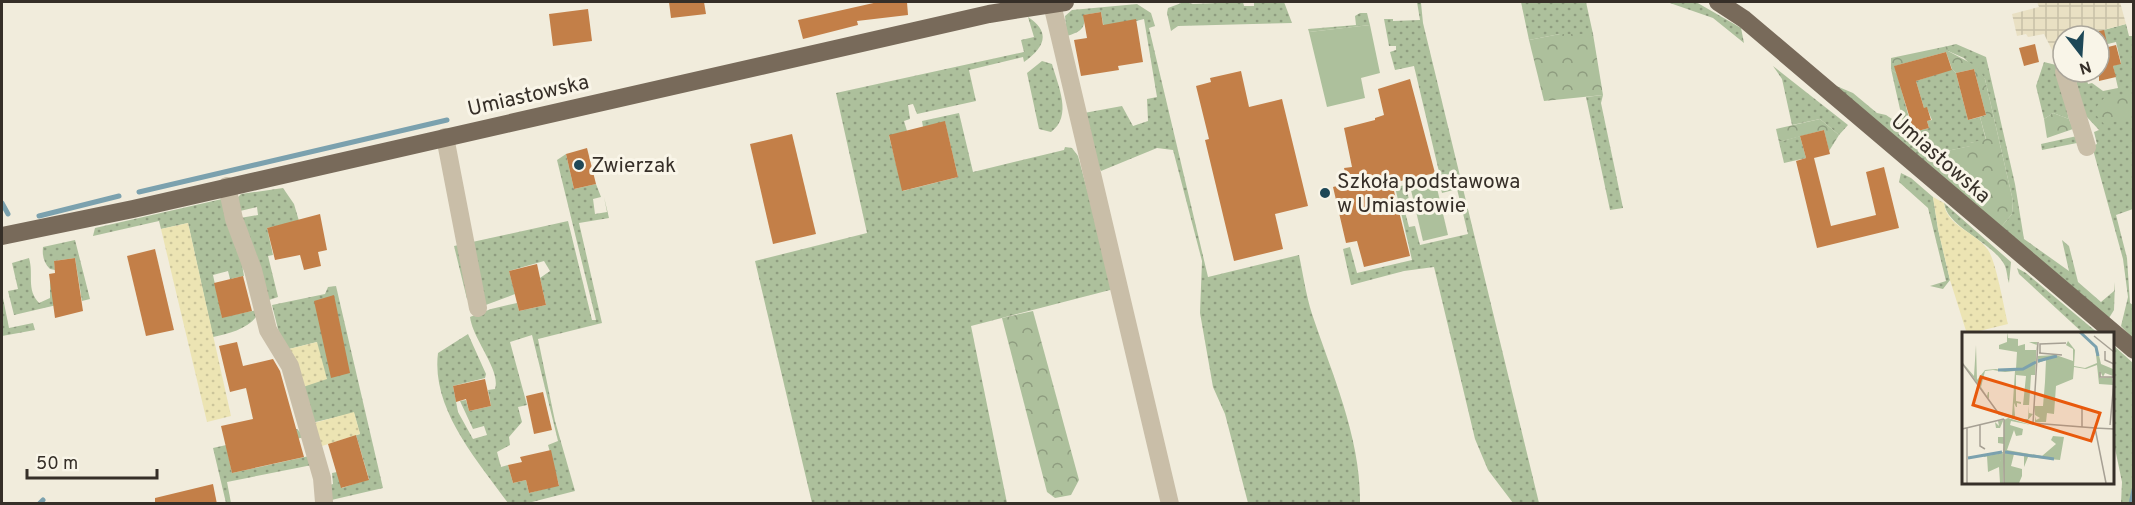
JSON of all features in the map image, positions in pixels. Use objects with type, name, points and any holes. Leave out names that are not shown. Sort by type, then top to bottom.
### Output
[{"type":"main road","name":"Umiastowska","points":[[1718,2],[1744,19],[2112,332]]},
{"type":"main road","name":"Umiastowska","points":[[2,237],[989,14],[1058,3]]},
{"type":"main road","name":"Umiastowska","points":[[2114,334],[2133,350]]},
{"type":"street","points":[[1058,3],[1170,504]]},
{"type":"street","points":[[2069,84],[2087,147]]},
{"type":"street","points":[[445,137],[478,308]]},
{"type":"street","points":[[227,186],[234,219],[254,270],[268,330],[290,366],[322,478],[324,502]]},
{"type":"green space","points":[[1184,2],[1193,4],[1243,2],[1244,6],[1254,6],[1254,2],[1284,2],[1292,23],[1178,26],[1171,31],[1168,8]]},
{"type":"green space","points":[[1417,2],[1450,2],[1421,3],[1423,23],[1539,503],[1513,503],[1488,470],[1475,439],[1434,267],[1404,271],[1351,285],[1343,249],[1350,247],[1357,273],[1412,260],[1395,187],[1406,185],[1411,210],[1405,212],[1409,227],[1415,226],[1420,245],[1468,234],[1457,189],[1442,193],[1414,66],[1395,70],[1390,52],[1396,50],[1396,46],[1389,46],[1384,19],[1420,20]]},
{"type":"green space","points":[[1521,2],[1586,2],[1593,34],[1560,34],[1529,40]]},
{"type":"green space","points":[[1667,2],[1696,2],[1741,28],[1744,43],[1713,18]]},
{"type":"green space","points":[[1137,4],[1151,13],[1155,26],[1149,28],[1208,277],[1299,255],[1312,314],[1351,430],[1356,454],[1360,503],[1248,503],[1225,414],[1213,387],[1200,313],[1202,261],[1173,150],[1157,148],[1101,171],[1095,159],[1084,113],[1122,106],[1133,126],[1148,121],[1147,99],[1157,97],[1144,19],[1104,29],[1101,12],[1084,15],[1083,27],[1067,36],[1065,16],[1072,10]]},
{"type":"green space","points":[[1367,13],[1370,25],[1309,32],[1308,29],[1356,25],[1355,16]]},
{"type":"green space","points":[[1028,17],[1040,28],[1043,40],[1041,45],[1024,62],[1023,57],[969,70],[976,101],[917,114],[913,104],[908,105],[910,119],[904,121],[907,131],[889,136],[903,191],[958,177],[945,122],[923,127],[922,121],[959,113],[973,172],[1064,150],[1065,147],[1072,148],[1078,156],[1114,289],[971,326],[1007,503],[812,503],[755,261],[867,233],[836,93],[1024,52],[1021,40],[1034,37]]},
{"type":"green space","points":[[2126,24],[2129,36],[2134,36],[2133,209],[2116,215],[2127,258],[2130,303],[2133,305],[2133,339],[2121,326],[2128,297],[2123,259],[2092,146],[2097,144],[2094,132],[2099,130],[2085,115],[2077,84],[2093,84],[2103,91],[2118,88],[2113,66],[2121,63],[2116,42],[2111,43],[2111,28]]},
{"type":"green space","points":[[1370,25],[1380,73],[1361,78],[1365,98],[1327,107],[1309,32]]},
{"type":"green space","points":[[1560,34],[1593,34],[1603,95],[1544,101],[1529,40]]},
{"type":"green space","points":[[1956,44],[1986,57],[2015,184],[2024,239],[2069,271],[2062,240],[2069,246],[2078,282],[2101,302],[2114,291],[2115,282],[2114,310],[2109,318],[2001,227],[2012,214],[2013,201],[1985,79],[1964,58],[1948,51],[1948,46]]},
{"type":"green space","points":[[1948,46],[1948,51],[1978,67],[1985,79],[2013,201],[2012,214],[2001,227],[1926,164],[1940,150],[1942,152],[1970,146],[1970,143],[1986,139],[1980,117],[1986,115],[1974,69],[1956,73],[1952,69],[1946,52],[1895,66],[1897,74],[1891,69],[1891,58]]},
{"type":"green space","points":[[1042,61],[1052,64],[1062,100],[1061,118],[1051,132],[1039,129],[1027,73]]},
{"type":"green space","points":[[2044,62],[2051,64],[2051,84],[2061,84],[2069,119],[2053,113],[2044,119],[2036,86]]},
{"type":"green space","points":[[1773,66],[1848,125],[1839,135],[1820,119],[1792,125],[1782,79]]},
{"type":"green space","points":[[1891,69],[1897,74],[1913,132],[1929,128],[1927,121],[1932,120],[1927,108],[1924,108],[1916,81],[1952,69],[1956,73],[1968,120],[1980,117],[1986,140],[1970,143],[1971,146],[1942,152],[1926,164],[1834,85],[1853,93],[1877,113],[1886,115],[1904,127]]},
{"type":"green space","points":[[1603,95],[1601,103],[1623,208],[1610,210],[1586,97]]},
{"type":"green space","points":[[2133,96],[2133,115],[2123,120],[2104,124],[2096,115],[2097,106],[2105,97]]},
{"type":"green space","points":[[2053,113],[2069,119],[2073,129],[2047,138],[2044,119]]},
{"type":"green space","points":[[1820,119],[1839,135],[1829,151],[1824,130],[1779,142],[1776,129]]},
{"type":"green space","points":[[1800,136],[1806,158],[1784,163],[1779,142]]},
{"type":"green space","points":[[2077,136],[2077,143],[2042,150],[2041,144]]},
{"type":"green space","points":[[566,154],[574,189],[596,184],[601,197],[593,199],[595,214],[607,212],[604,197],[609,218],[579,223],[602,323],[538,339],[555,421],[575,491],[528,503],[508,503],[470,451],[449,414],[438,374],[438,353],[468,334],[486,374],[485,378],[453,386],[458,412],[473,439],[487,435],[484,426],[473,429],[460,401],[466,400],[469,411],[491,406],[488,390],[495,389],[496,381],[470,317],[517,303],[519,311],[546,305],[540,278],[550,271],[544,261],[509,271],[515,294],[483,306],[467,299],[454,246],[568,221],[592,320],[596,320],[557,160]],"holes":[[[532,335],[558,441],[548,445],[559,485],[529,493],[526,480],[513,483],[508,465],[501,467],[497,452],[510,445],[509,437],[522,422],[518,407],[527,405],[510,342]]]},
{"type":"green space","points":[[1901,173],[1911,178],[1933,197],[1950,280],[1943,289],[1930,286],[1946,281],[1928,208],[1899,182]]},
{"type":"green space","points":[[1436,184],[1448,235],[1423,241],[1411,190]]},
{"type":"green space","points":[[283,188],[294,204],[299,221],[267,228],[273,255],[268,256],[278,297],[269,300],[240,218],[258,215],[257,207],[240,211],[236,199],[241,194]]},
{"type":"green space","points":[[222,199],[244,276],[230,279],[228,271],[213,275],[222,317],[257,310],[258,314],[244,327],[213,337],[188,223],[161,229],[159,221],[93,236],[95,228]]},
{"type":"green space","points":[[1944,203],[2011,262],[2009,283],[2005,266],[1998,256],[1953,220]]},
{"type":"green space","points":[[75,240],[90,299],[82,301],[75,258],[54,261],[55,270],[48,267],[43,253],[43,247]]},
{"type":"green space","points":[[29,258],[31,287],[35,298],[39,303],[50,298],[50,282],[57,281],[61,304],[14,315],[8,291],[18,289],[12,263]]},
{"type":"green space","points":[[2017,268],[2097,332],[2082,332],[2019,274]]},
{"type":"green space","points":[[336,286],[383,488],[327,501],[327,486],[333,484],[332,473],[337,472],[342,488],[369,479],[356,435],[360,434],[354,413],[311,423],[303,387],[317,342],[289,349],[279,333],[272,305],[325,294],[328,287]]},
{"type":"green space","points":[[2,293],[9,328],[33,323],[35,330],[2,336]]},
{"type":"green space","points":[[1033,311],[1079,480],[1071,495],[1055,498],[1047,492],[1002,318]]},
{"type":"green space","points":[[2114,346],[2133,363],[2133,503],[2121,503],[2122,482],[2114,444]]},
{"type":"green space","points":[[297,429],[305,437],[228,454],[232,473],[309,456],[312,465],[227,482],[231,503],[226,503],[213,448]]},
{"type":"sand","points":[[1933,197],[1944,203],[1950,218],[1988,250],[1997,274],[2008,324],[1966,332],[1950,280]]},
{"type":"sand","points":[[188,223],[231,416],[207,422],[161,229]]},
{"type":"sand","points":[[317,342],[327,379],[303,387],[289,349]]},
{"type":"sand","points":[[354,412],[360,434],[322,446],[314,423]]},
{"type":"shaded area","points":[[2037,2],[2120,2],[2126,24],[2111,28],[2111,24],[2051,24],[2051,48],[2044,34],[2028,37],[2026,34],[2017,36],[2012,14],[2039,7]]},
{"type":"building","points":[[669,2],[704,2],[706,14],[671,18]]},
{"type":"building","points":[[878,2],[907,2],[908,15],[857,21],[858,25],[803,39],[798,20]]},
{"type":"building","points":[[588,9],[592,41],[553,46],[549,14]]},
{"type":"building","points":[[1101,12],[1103,25],[1136,19],[1143,62],[1118,66],[1119,70],[1081,76],[1074,40],[1087,38],[1083,15]]},
{"type":"building","points":[[2035,44],[2039,62],[2024,66],[2019,48]]},
{"type":"building","points":[[2116,45],[2121,64],[2113,66],[2116,77],[2111,78],[2111,46]]},
{"type":"building","points":[[1946,52],[1952,70],[1916,81],[1924,108],[1927,107],[1931,120],[1927,121],[1929,128],[1914,132],[1894,66]]},
{"type":"building","points":[[1974,69],[1986,115],[1968,120],[1956,73]]},
{"type":"building","points":[[1241,71],[1249,107],[1282,99],[1308,206],[1275,214],[1283,249],[1234,261],[1205,140],[1209,139],[1196,86],[1211,82],[1210,78]]},
{"type":"building","name":"Szkoła podstawowa w Umiastowie","points":[[1410,79],[1435,173],[1392,183],[1410,256],[1364,267],[1357,241],[1346,243],[1333,187],[1348,183],[1344,168],[1352,167],[1344,128],[1375,120],[1384,115],[1378,89]]},
{"type":"building","points":[[945,121],[958,177],[902,191],[889,135]]},
{"type":"building","points":[[1824,130],[1830,154],[1814,158],[1831,226],[1876,215],[1866,172],[1884,167],[1899,228],[1817,248],[1796,161],[1806,158],[1800,136]]},
{"type":"building","points":[[792,134],[816,234],[773,244],[750,144]]},
{"type":"building","points":[[587,148],[596,184],[574,189],[566,154]]},
{"type":"building","points":[[320,214],[327,250],[318,252],[321,266],[304,270],[300,255],[275,260],[267,228]]},
{"type":"building","points":[[155,249],[174,330],[146,336],[127,256]]},
{"type":"building","points":[[75,258],[83,311],[55,318],[49,274],[55,273],[54,261]]},
{"type":"building","points":[[537,264],[546,305],[519,311],[509,271]]},
{"type":"building","points":[[243,276],[252,311],[222,318],[214,283]]},
{"type":"building","points":[[334,295],[350,373],[331,378],[314,301]]},
{"type":"building","points":[[237,342],[243,366],[273,359],[280,371],[304,457],[232,473],[221,426],[253,419],[246,388],[230,392],[219,346]]},
{"type":"building","points":[[485,379],[491,406],[469,411],[466,399],[456,402],[453,386]]},
{"type":"building","points":[[543,392],[552,430],[534,434],[526,396]]},
{"type":"building","points":[[356,435],[369,480],[341,488],[328,444]]},
{"type":"building","points":[[551,450],[559,486],[529,493],[526,480],[513,483],[508,465],[522,462],[520,457]]},
{"type":"building","points":[[213,484],[217,504],[155,504],[155,498]]},
{"type":"waterway","points":[[139,192],[447,120]]},
{"type":"waterway","points":[[39,216],[119,196]]},
{"type":"waterway","points":[[2,203],[8,214]]},
{"type":"waterway","points":[[2131,504],[2134,490]]},
{"type":"waterway","points":[[39,504],[43,500]]},
{"type":"place","name":"Zwierzak","points":[[579,165]]},
{"type":"place","name":"Szkoła podstawowa w Umiastowie","points":[[1325,193]]}]
